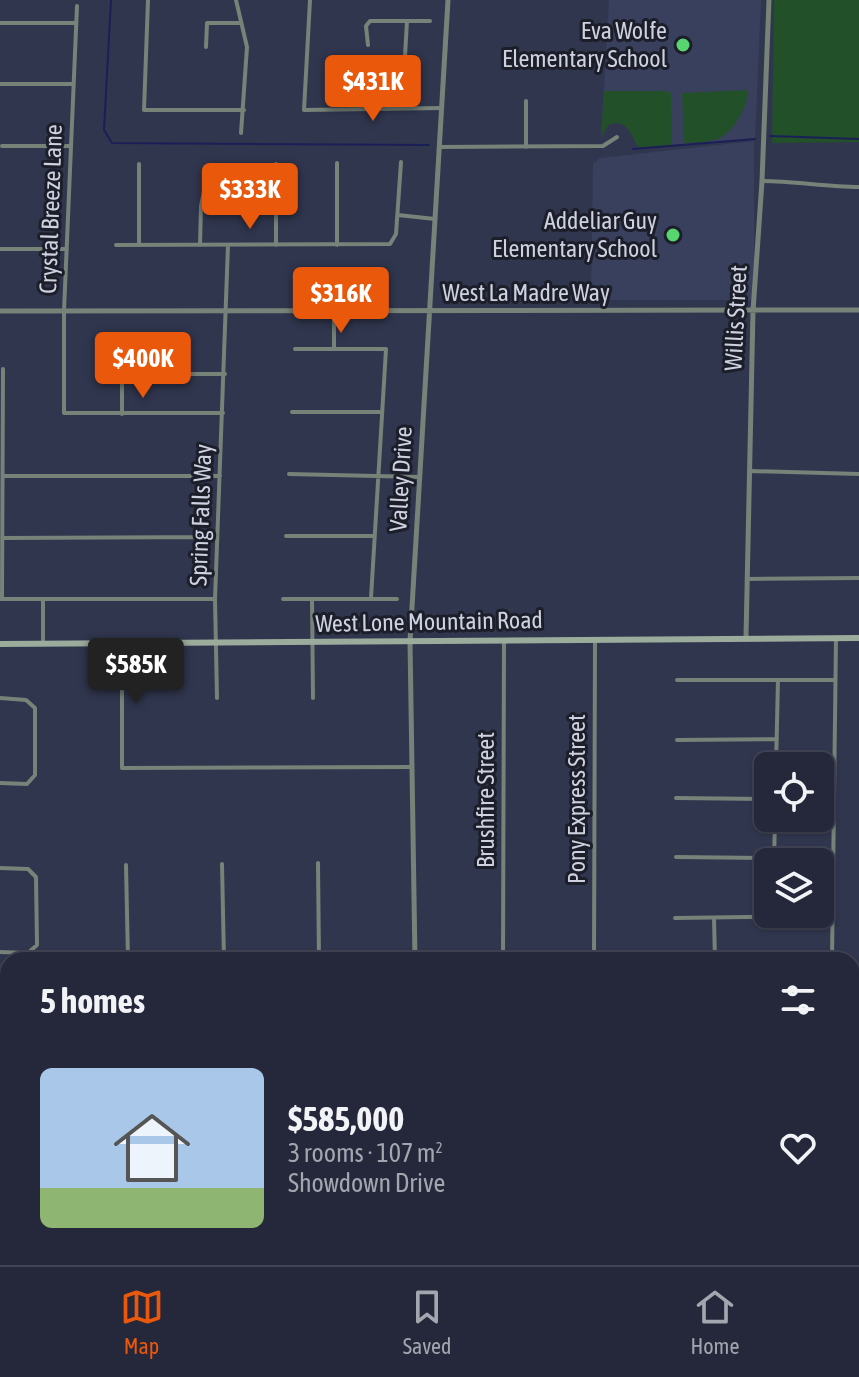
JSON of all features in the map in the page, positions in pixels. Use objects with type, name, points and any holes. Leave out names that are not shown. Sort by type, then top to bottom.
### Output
[{"type":"main road","name":"West Lone Mountain Road","points":[[0,644],[859,638]]},
{"type":"street","points":[[148,0],[144,110],[244,110]]},
{"type":"street","points":[[236,0],[247,47],[241,133]]},
{"type":"street","points":[[310,0],[304,110],[442,108]]},
{"type":"street","name":"Valley Drive","points":[[415,952],[410,641],[448,0]]},
{"type":"street","name":"Willis Street","points":[[746,637],[753,311],[769,0]]},
{"type":"street","name":"Crystal Breeze Lane","points":[[77,6],[64,311],[64,413],[122,414]]},
{"type":"street","points":[[368,45],[366,26],[370,21],[430,21]]},
{"type":"street","points":[[402,109],[407,21]]},
{"type":"street","points":[[0,23],[76,23]]},
{"type":"street","points":[[206,47],[207,23],[241,23]]},
{"type":"street","points":[[0,84],[74,84]]},
{"type":"street","points":[[526,101],[526,147]]},
{"type":"street","points":[[439,147],[603,146],[617,137]]},
{"type":"street","points":[[2,146],[71,146]]},
{"type":"street","points":[[116,245],[384,245],[393,241],[396,234],[401,162]]},
{"type":"street","points":[[337,163],[337,245]]},
{"type":"street","points":[[139,164],[139,245]]},
{"type":"street","points":[[276,164],[276,245]]},
{"type":"street","points":[[200,245],[201,206],[209,167]]},
{"type":"street","points":[[762,181],[859,187]]},
{"type":"street","points":[[398,215],[435,219]]},
{"type":"street","name":"Spring Falls Way","points":[[217,698],[215,599],[228,245]]},
{"type":"street","points":[[0,247],[67,249]]},
{"type":"street","name":"West La Madre Way","points":[[0,311],[859,310]]},
{"type":"street","points":[[334,311],[334,349]]},
{"type":"street","points":[[295,349],[386,349],[371,598]]},
{"type":"street","points":[[122,368],[122,414],[223,413]]},
{"type":"street","points":[[3,369],[1,599],[215,599]]},
{"type":"street","points":[[182,374],[225,374]]},
{"type":"street","points":[[292,412],[382,412]]},
{"type":"street","points":[[749,471],[859,474]]},
{"type":"street","points":[[289,474],[419,477]]},
{"type":"street","points":[[2,476],[220,476]]},
{"type":"street","points":[[286,536],[375,536]]},
{"type":"street","points":[[2,538],[217,537]]},
{"type":"street","points":[[747,579],[859,578]]},
{"type":"street","points":[[43,599],[43,644]]},
{"type":"street","points":[[283,599],[397,599]]},
{"type":"street","points":[[312,599],[313,698]]},
{"type":"street","points":[[834,848],[836,638]]},
{"type":"street","name":"Pony Express Street","points":[[594,952],[595,639]]},
{"type":"street","name":"Brushfire Street","points":[[503,952],[504,640]]},
{"type":"street","points":[[122,643],[122,768],[412,767]]},
{"type":"street","points":[[677,680],[835,680]]},
{"type":"street","points":[[777,752],[778,680]]},
{"type":"street","points":[[0,698],[26,700],[35,708],[35,775],[27,784],[0,783]]},
{"type":"street","points":[[677,740],[777,739]]},
{"type":"street","points":[[676,798],[754,799]]},
{"type":"street","points":[[676,857],[754,859]]},
{"type":"street","points":[[318,863],[319,952]]},
{"type":"street","points":[[222,864],[224,952]]},
{"type":"street","points":[[126,865],[128,952]]},
{"type":"street","points":[[0,868],[33,872],[36,877],[37,945],[30,952]]},
{"type":"street","points":[[675,918],[754,917]]},
{"type":"street","points":[[714,918],[715,952]]},
{"type":"street","points":[[832,952],[833,928]]},
{"type":"shaded area","name":"Eva Wolfe Elementary School","points":[[609,0],[761,0],[755,139],[638,147],[628,127],[615,122],[608,125],[601,138]]},
{"type":"shaded area","name":"Addeliar Guy Elementary School","points":[[754,141],[754,300],[591,300],[593,164],[600,158]]},
{"type":"green space","points":[[774,0],[859,0],[859,142],[772,143]]},
{"type":"green space","points":[[748,90],[743,110],[724,136],[710,141],[684,143],[682,93]]},
{"type":"green space","points":[[604,91],[671,93],[672,146],[638,147],[624,125],[614,123],[608,125],[601,138]]},
{"type":"waterway","points":[[111,0],[104,130],[112,143],[429,145]]},
{"type":"waterway","points":[[770,136],[859,139]]},
{"type":"waterway","points":[[633,149],[755,139]]},
{"type":"place","name":"Eva Wolfe Elementary School","points":[[683,45]]},
{"type":"place","name":"Addeliar Guy Elementary School","points":[[673,235]]}]
